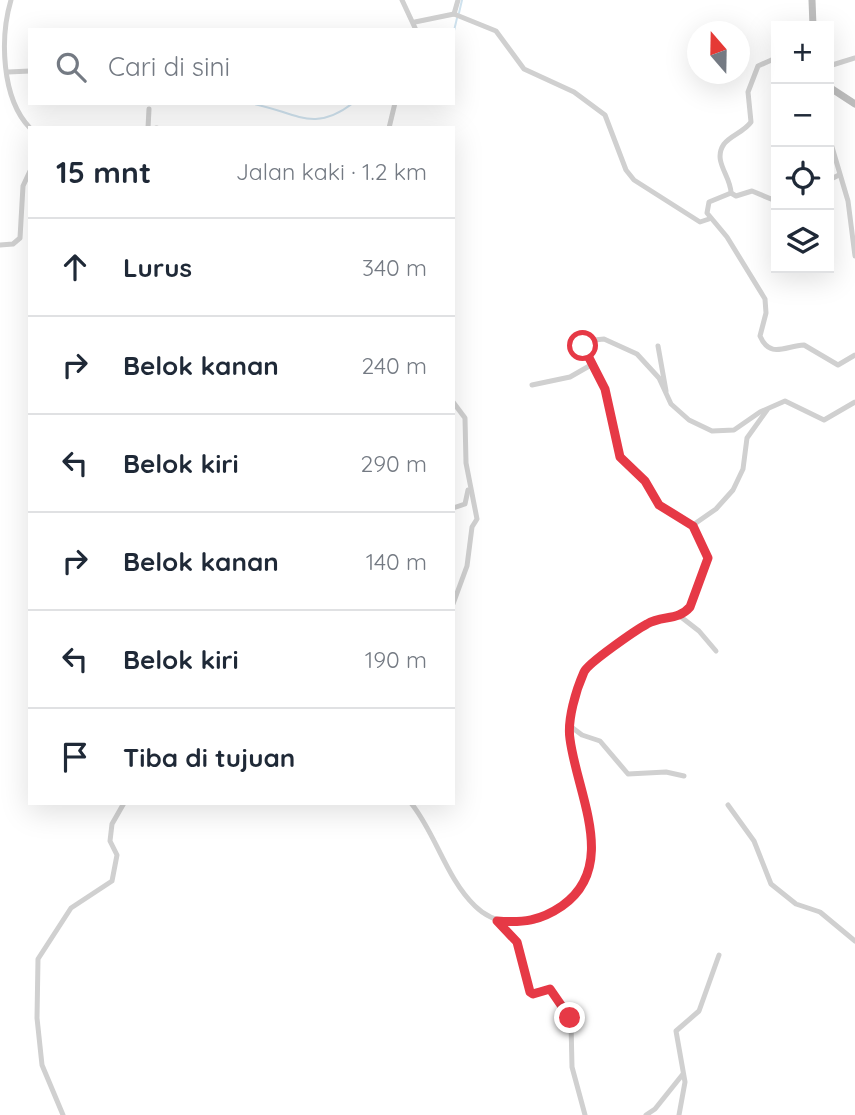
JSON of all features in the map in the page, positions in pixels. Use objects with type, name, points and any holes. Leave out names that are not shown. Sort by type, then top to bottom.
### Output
[{"type":"main road","points":[[812,0],[813,21]]},
{"type":"main road","points":[[834,90],[855,104]]},
{"type":"street","points":[[12,0],[2,41],[15,101],[29,126]]},
{"type":"street","points":[[402,0],[416,28]]},
{"type":"street","points":[[454,14],[458,0]]},
{"type":"street","points":[[0,12],[8,11]]},
{"type":"street","points":[[415,22],[454,14],[496,31],[524,69],[573,92],[602,112],[608,120],[631,177],[700,222],[709,219]]},
{"type":"street","points":[[834,64],[855,58]]},
{"type":"street","points":[[771,60],[758,66],[748,92],[751,122],[726,142],[721,151],[721,164],[731,193],[736,196],[752,191],[771,199]]},
{"type":"street","points":[[8,72],[28,71]]},
{"type":"street","points":[[389,126],[395,105]]},
{"type":"street","points":[[147,126],[149,109]]},
{"type":"street","points":[[831,147],[848,201],[855,256]]},
{"type":"street","points":[[0,245],[13,244],[20,238],[23,186],[28,175]]},
{"type":"street","points":[[834,178],[839,175]]},
{"type":"street","points":[[731,193],[708,204],[706,209],[709,219],[724,232],[765,299],[766,313],[760,336],[764,344],[781,351],[804,345],[838,365],[855,355]]},
{"type":"street","points":[[497,921],[535,921],[546,917],[574,896],[587,882],[591,867],[588,820],[570,739],[576,698],[590,664],[649,623],[681,617],[690,607],[708,558],[693,526],[659,505],[645,481],[620,457],[605,389],[584,350],[585,341],[598,338],[610,341],[637,354],[659,378],[671,404],[689,419],[719,432],[734,430],[768,408],[789,401],[827,420],[855,402]]},
{"type":"street","points":[[658,346],[665,371],[666,394]]},
{"type":"street","points":[[532,385],[570,377],[591,365]]},
{"type":"street","points":[[455,405],[465,418],[466,463],[477,519],[472,527],[467,566],[455,599]]},
{"type":"street","points":[[693,526],[716,509],[733,490],[743,469],[747,438],[768,408]]},
{"type":"street","points":[[455,507],[465,503],[470,483]]},
{"type":"street","points":[[681,617],[699,631],[716,651]]},
{"type":"street","points":[[570,726],[582,735],[600,741],[628,774],[666,772],[684,776]]},
{"type":"street","points":[[63,1115],[42,1065],[37,1018],[38,959],[71,908],[112,881],[117,855],[110,841],[112,824],[123,805]]},
{"type":"street","points":[[413,805],[464,894],[477,908],[497,921],[517,942],[530,992],[533,994],[550,989],[570,1018],[572,1067],[585,1115]]},
{"type":"street","points":[[728,805],[754,841],[771,884],[796,904],[820,912],[855,941]]},
{"type":"street","points":[[679,1115],[684,1089],[676,1031],[699,1011],[719,955]]},
{"type":"street","points":[[646,1115],[656,1109],[683,1074]]},
{"type":"waterway","points":[[459,13],[462,0]]},
{"type":"waterway","points":[[455,28],[457,18]]},
{"type":"waterway","points":[[259,105],[314,119],[339,112],[350,105]]},
{"type":"route","points":[[570,1018],[550,989],[533,994],[530,992],[515,937],[497,921],[535,921],[546,917],[566,903],[587,882],[591,867],[588,820],[570,739],[576,698],[585,670],[649,623],[681,617],[690,607],[695,585],[708,558],[693,526],[659,505],[645,481],[620,457],[614,440],[605,389],[583,346]]}]
